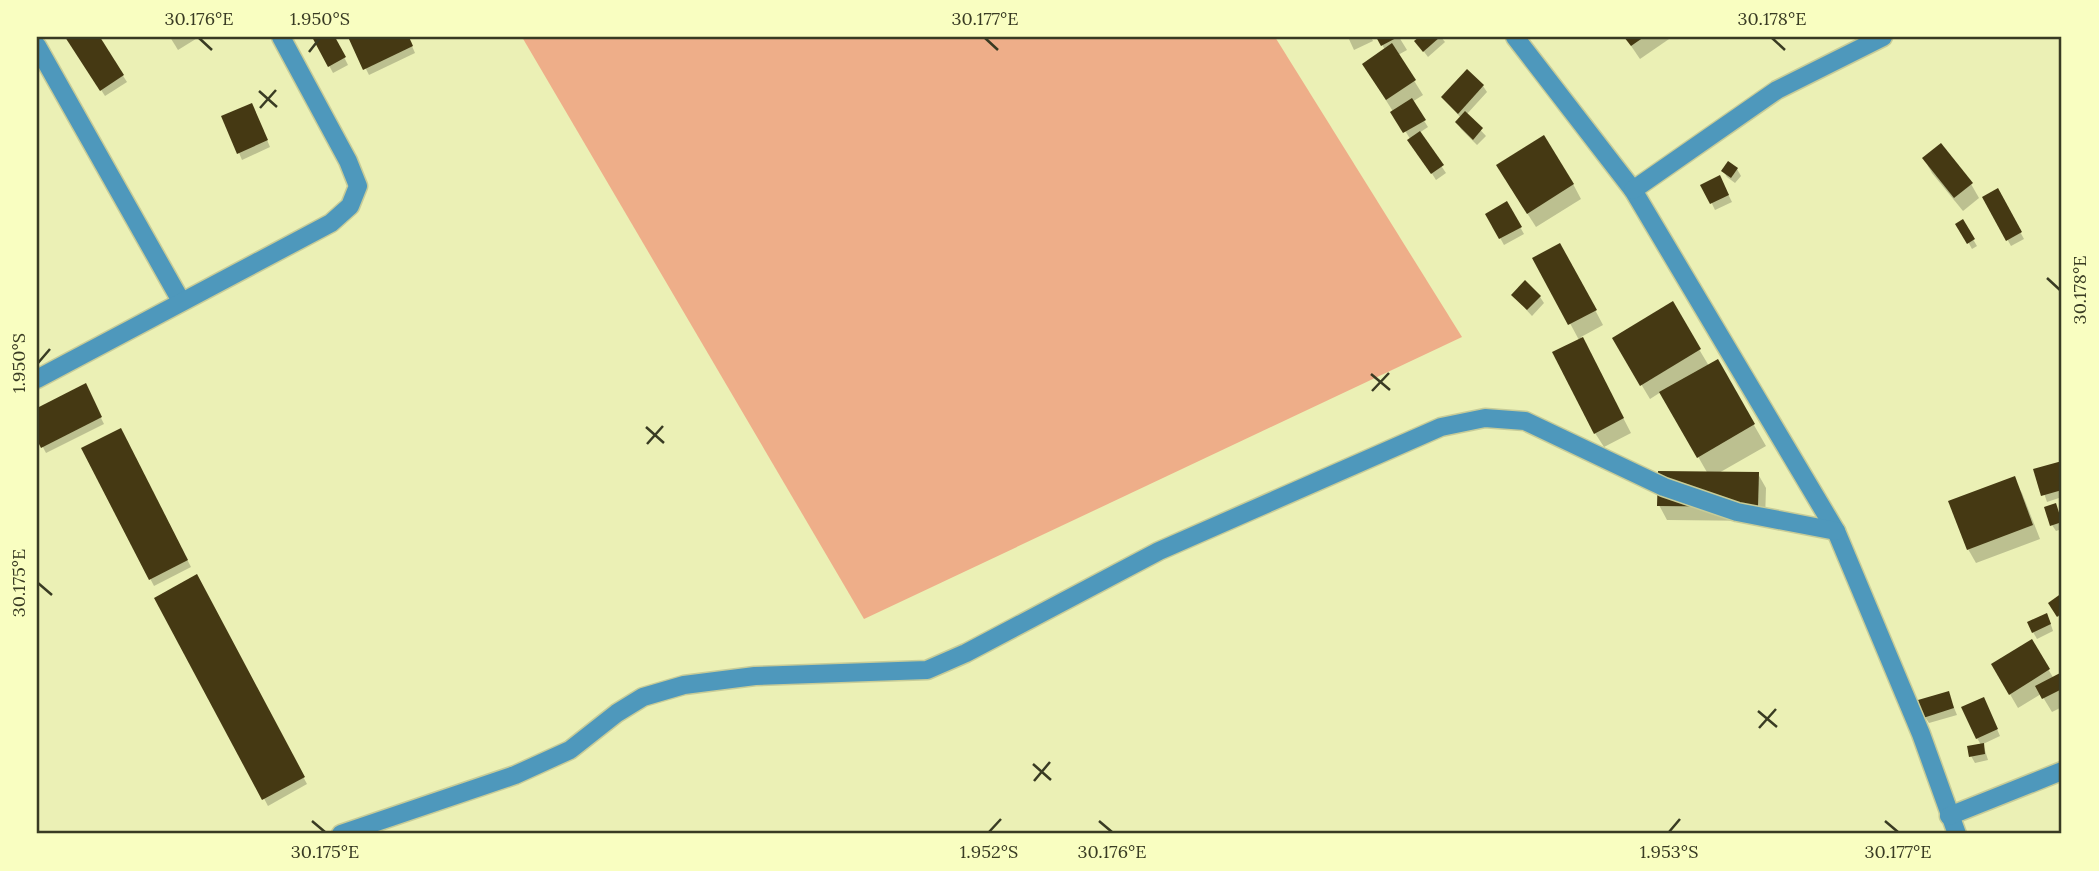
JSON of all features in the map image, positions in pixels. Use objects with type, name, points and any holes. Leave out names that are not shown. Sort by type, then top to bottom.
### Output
[{"type":"street","points":[[37,379],[331,223],[350,206],[358,186],[348,161],[281,37]]},
{"type":"street","points":[[1515,37],[1633,190],[1836,531],[1921,734],[1956,834]]},
{"type":"street","points":[[1633,190],[1777,90],[1883,37]]},
{"type":"street","points":[[37,46],[181,301]]},
{"type":"street","points":[[341,834],[515,775],[569,750],[617,713],[643,697],[684,685],[755,676],[927,670],[965,653],[1159,551],[1441,427],[1485,418],[1525,421],[1664,487],[1737,512],[1836,531]]},
{"type":"street","points":[[1949,816],[2062,771]]},
{"type":"shaded area","points":[[522,37],[1275,37],[1462,337],[864,619]]},
{"type":"building","points":[[65,37],[100,37],[124,75],[100,91]]},
{"type":"building","points":[[312,37],[335,37],[346,57],[328,67]]},
{"type":"building","points":[[348,37],[409,37],[413,46],[363,70]]},
{"type":"building","points":[[1376,37],[1398,37],[1381,46]]},
{"type":"building","points":[[1419,37],[1440,37],[1423,52],[1414,41]]},
{"type":"building","points":[[1624,37],[1644,37],[1631,46]]},
{"type":"building","points":[[1392,43],[1416,80],[1386,100],[1362,64]]},
{"type":"building","points":[[1467,69],[1484,85],[1458,114],[1441,97]]},
{"type":"building","points":[[1412,98],[1426,120],[1403,133],[1390,112]]},
{"type":"building","points":[[252,103],[268,140],[237,154],[221,116]]},
{"type":"building","points":[[1465,111],[1483,128],[1473,140],[1455,122]]},
{"type":"building","points":[[1420,131],[1444,165],[1431,174],[1407,140]]},
{"type":"building","points":[[1544,135],[1574,184],[1527,214],[1496,165]]},
{"type":"building","points":[[1941,143],[1973,183],[1954,198],[1922,158]]},
{"type":"building","points":[[1728,161],[1738,168],[1731,178],[1721,171]]},
{"type":"building","points":[[1720,175],[1729,195],[1710,204],[1700,185]]},
{"type":"building","points":[[1998,188],[2022,232],[2006,241],[1982,197]]},
{"type":"building","points":[[1507,201],[1522,227],[1499,239],[1485,214]]},
{"type":"building","points":[[1963,219],[1975,239],[1967,244],[1955,224]]},
{"type":"building","points":[[1560,243],[1597,310],[1568,325],[1532,258]]},
{"type":"building","points":[[1525,280],[1541,296],[1527,310],[1511,295]]},
{"type":"building","points":[[1673,301],[1701,349],[1640,386],[1612,338]]},
{"type":"building","points":[[1583,337],[1624,418],[1594,434],[1552,352]]},
{"type":"building","points":[[1718,359],[1755,424],[1697,458],[1659,392]]},
{"type":"building","points":[[86,383],[102,417],[41,448],[37,440],[37,408]]},
{"type":"building","points":[[121,428],[188,560],[149,580],[81,448]]},
{"type":"building","points":[[2062,461],[2062,490],[2041,496],[2033,469]]},
{"type":"building","points":[[1658,471],[1759,472],[1758,507],[1657,506]]},
{"type":"building","points":[[2015,476],[2033,525],[1967,550],[1948,501]]},
{"type":"building","points":[[2056,503],[2062,522],[2050,526],[2044,507]]},
{"type":"building","points":[[197,574],[305,777],[262,800],[154,598]]},
{"type":"building","points":[[2062,593],[2062,613],[2057,617],[2048,603]]},
{"type":"building","points":[[2047,613],[2051,624],[2032,633],[2027,622]]},
{"type":"building","points":[[2032,639],[2050,669],[2009,695],[1991,664]]},
{"type":"building","points":[[2062,672],[2062,689],[2042,699],[2035,686]]},
{"type":"building","points":[[1949,691],[1954,708],[1923,718],[1918,700]]},
{"type":"building","points":[[1984,697],[1998,729],[1976,739],[1961,707]]},
{"type":"building","points":[[1984,743],[1985,754],[1969,757],[1967,746]]}]
